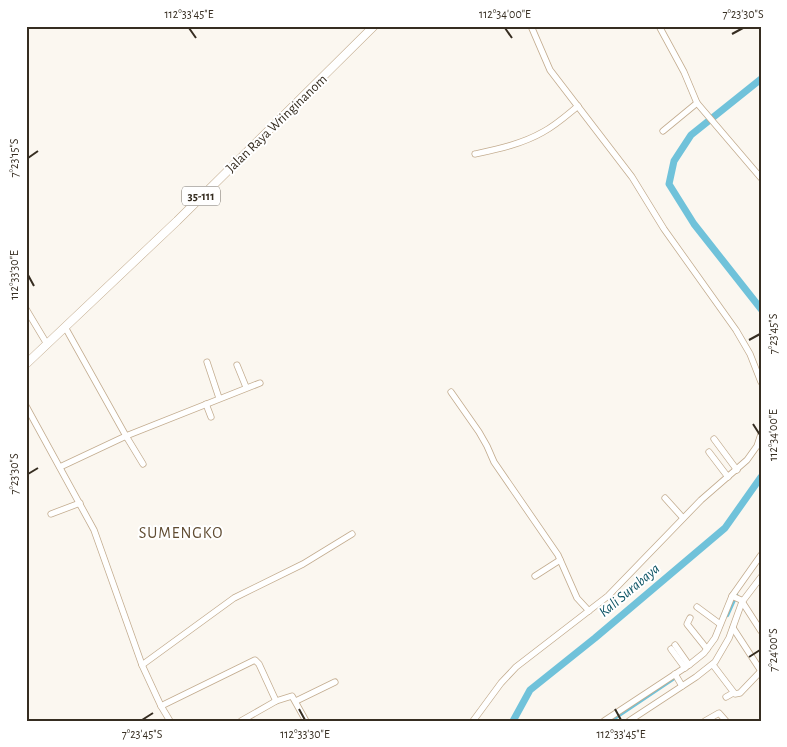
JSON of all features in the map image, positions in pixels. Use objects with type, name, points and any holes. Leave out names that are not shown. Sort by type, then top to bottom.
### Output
[{"type":"main road","name":"Jalan Raya Wringinanom","points":[[26,364],[176,221],[374,26]]},
{"type":"street","points":[[531,26],[550,70],[628,171],[664,229],[736,330],[752,358],[761,382]]},
{"type":"street","points":[[659,26],[684,72],[698,106],[761,178]]},
{"type":"street","points":[[475,154],[532,138],[544,132],[578,106]]},
{"type":"street","points":[[663,131],[698,106]]},
{"type":"street","points":[[26,309],[47,344]]},
{"type":"street","points":[[65,327],[142,464]]},
{"type":"street","points":[[207,362],[219,398]]},
{"type":"street","points":[[237,365],[246,387]]},
{"type":"street","points":[[60,467],[126,436],[260,383]]},
{"type":"street","points":[[451,392],[487,446],[494,462],[560,560],[577,598],[589,610]]},
{"type":"street","points":[[206,404],[211,417]]},
{"type":"street","points":[[26,406],[80,503],[102,548],[142,665],[170,721]]},
{"type":"street","points":[[474,721],[501,683],[516,666],[613,591],[683,518],[737,470],[754,450],[761,434]]},
{"type":"street","points":[[714,439],[737,470]]},
{"type":"street","points":[[710,452],[728,477]]},
{"type":"street","points":[[665,498],[683,518]]},
{"type":"street","points":[[52,514],[80,503]]},
{"type":"street","points":[[142,665],[234,598],[303,564],[352,534]]},
{"type":"street","points":[[604,721],[687,667],[707,649],[715,638],[733,596],[761,555]]},
{"type":"street","points":[[535,576],[560,560]]},
{"type":"street","points":[[629,721],[713,665],[723,650],[733,628],[742,601],[761,577]]},
{"type":"street","points":[[733,596],[742,601],[761,631]]},
{"type":"street","points":[[697,607],[720,624]]},
{"type":"street","points":[[690,618],[687,624],[707,649]]},
{"type":"street","points":[[726,697],[733,693],[740,693],[761,671],[733,628]]},
{"type":"street","points":[[673,648],[687,667]]},
{"type":"street","points":[[161,706],[254,660],[259,664],[276,701]]},
{"type":"street","points":[[713,665],[733,693]]},
{"type":"street","points":[[675,674],[681,685]]},
{"type":"street","points":[[296,701],[335,682]]},
{"type":"street","points":[[241,721],[276,701],[292,696],[306,721]]},
{"type":"street","points":[[705,721],[719,713],[726,721]]},
{"type":"waterway","name":"Kali Surabaya","points":[[761,79],[691,135],[674,161],[669,184],[694,224],[761,309]]},
{"type":"waterway","name":"Kali Surabaya","points":[[513,721],[530,690],[595,638],[725,528],[761,477]]},
{"type":"waterway","points":[[727,615],[736,595]]},
{"type":"waterway","points":[[610,721],[677,676]]},
{"type":"district","name":"SUMENGKO","points":[[181,532]]}]
